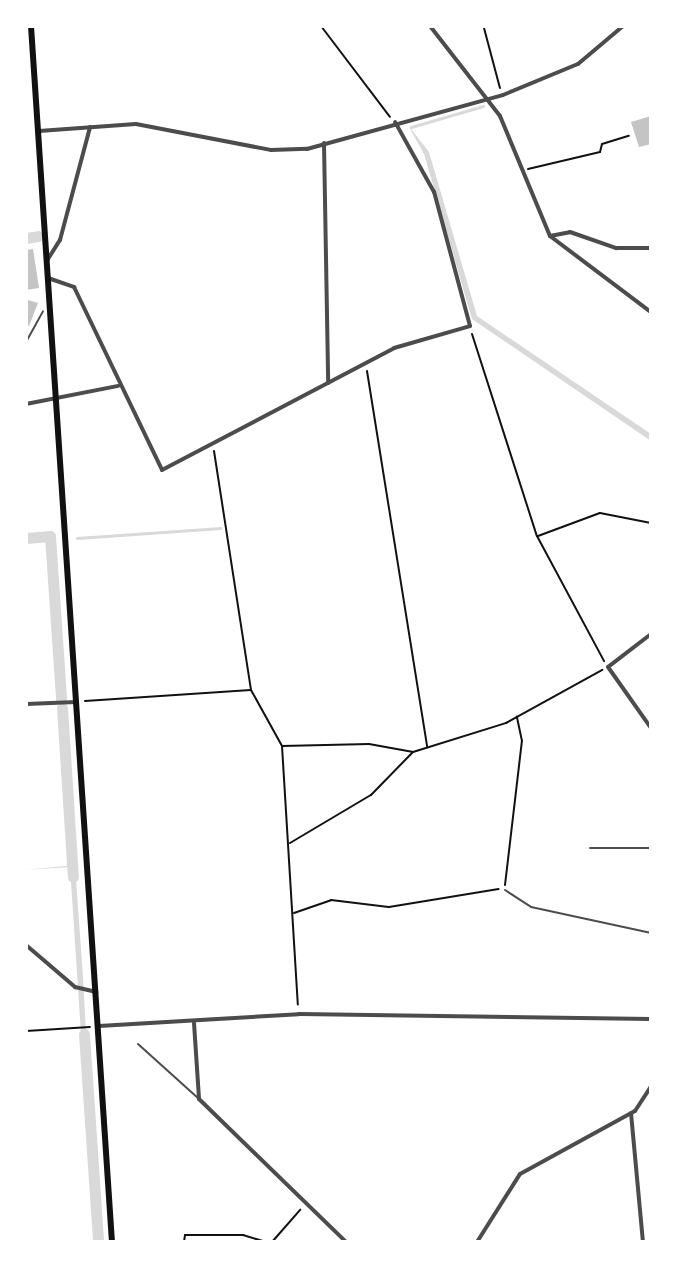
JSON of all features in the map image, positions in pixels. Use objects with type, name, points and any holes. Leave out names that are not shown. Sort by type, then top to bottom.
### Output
[{"type":"main road","points":[[31,26],[112,1242]]},
{"type":"street","points":[[430,26],[486,97],[550,236],[651,312]]},
{"type":"street","points":[[36,132],[136,124],[271,150],[324,143],[486,97],[503,95],[578,64],[623,26]]},
{"type":"street","points":[[48,278],[74,287],[118,386],[162,470],[365,362],[470,326],[428,174],[395,122]]},
{"type":"street","points":[[47,261],[60,240],[90,127]]},
{"type":"street","points":[[324,143],[328,384]]},
{"type":"street","points":[[550,236],[570,232],[616,248],[651,248]]},
{"type":"street","points":[[26,404],[118,386]]},
{"type":"street","points":[[651,634],[608,667],[651,728]]},
{"type":"street","points":[[26,704],[76,702]]},
{"type":"street","points":[[26,945],[75,987],[96,992]]},
{"type":"street","points":[[99,1026],[299,1014],[651,1019]]},
{"type":"street","points":[[194,1022],[199,1099],[346,1242]]},
{"type":"street","points":[[477,1242],[520,1174],[631,1113],[651,1086]]},
{"type":"street","points":[[631,1113],[643,1242]]},
{"type":"lane","points":[[26,342],[43,311]]},
{"type":"lane","points":[[590,848],[651,848]]},
{"type":"lane","points":[[505,890],[531,907],[650,933],[651,924]]},
{"type":"lane","points":[[138,1044],[199,1099]]},
{"type":"path","points":[[321,26],[395,122]]},
{"type":"path","points":[[484,28],[503,95]]},
{"type":"path","points":[[520,171],[600,152],[602,144],[629,136]]},
{"type":"path","points":[[288,845],[371,795],[413,752],[517,716],[608,667],[537,536],[470,326]]},
{"type":"path","points":[[365,362],[427,747]]},
{"type":"path","points":[[213,443],[251,690],[282,746],[299,1014]]},
{"type":"path","points":[[537,536],[600,513],[651,523]]},
{"type":"path","points":[[76,702],[251,690]]},
{"type":"path","points":[[292,913],[331,900],[389,907],[505,890],[522,741],[517,716]]},
{"type":"path","points":[[282,746],[369,744],[413,752]]},
{"type":"path","points":[[26,1031],[99,1026]]},
{"type":"path","points":[[272,1242],[306,1203]]},
{"type":"path","points":[[184,1242],[185,1235],[243,1235],[266,1242]]},
{"type":"shaded area","points":[[408,125],[429,152],[477,316],[651,434],[651,441],[472,319],[424,154]]},
{"type":"shaded area","points":[[75,865],[86,1034],[81,1034],[70,867],[26,870]]},
{"type":"building","points":[[651,116],[651,144],[639,147],[631,122]]},
{"type":"building","points":[[33,249],[39,288],[26,290],[26,250]]},
{"type":"building","points":[[28,300],[38,303],[29,326],[26,325]]},
{"type":"waterway","points":[[411,127],[483,106]]},
{"type":"waterway","points":[[26,238],[38,236]]},
{"type":"waterway","points":[[77,538],[221,528]]},
{"type":"waterway","points":[[26,538],[50,536],[61,699]]},
{"type":"waterway","points":[[62,708],[73,877]]},
{"type":"waterway","points":[[84,1034],[98,1242]]}]
